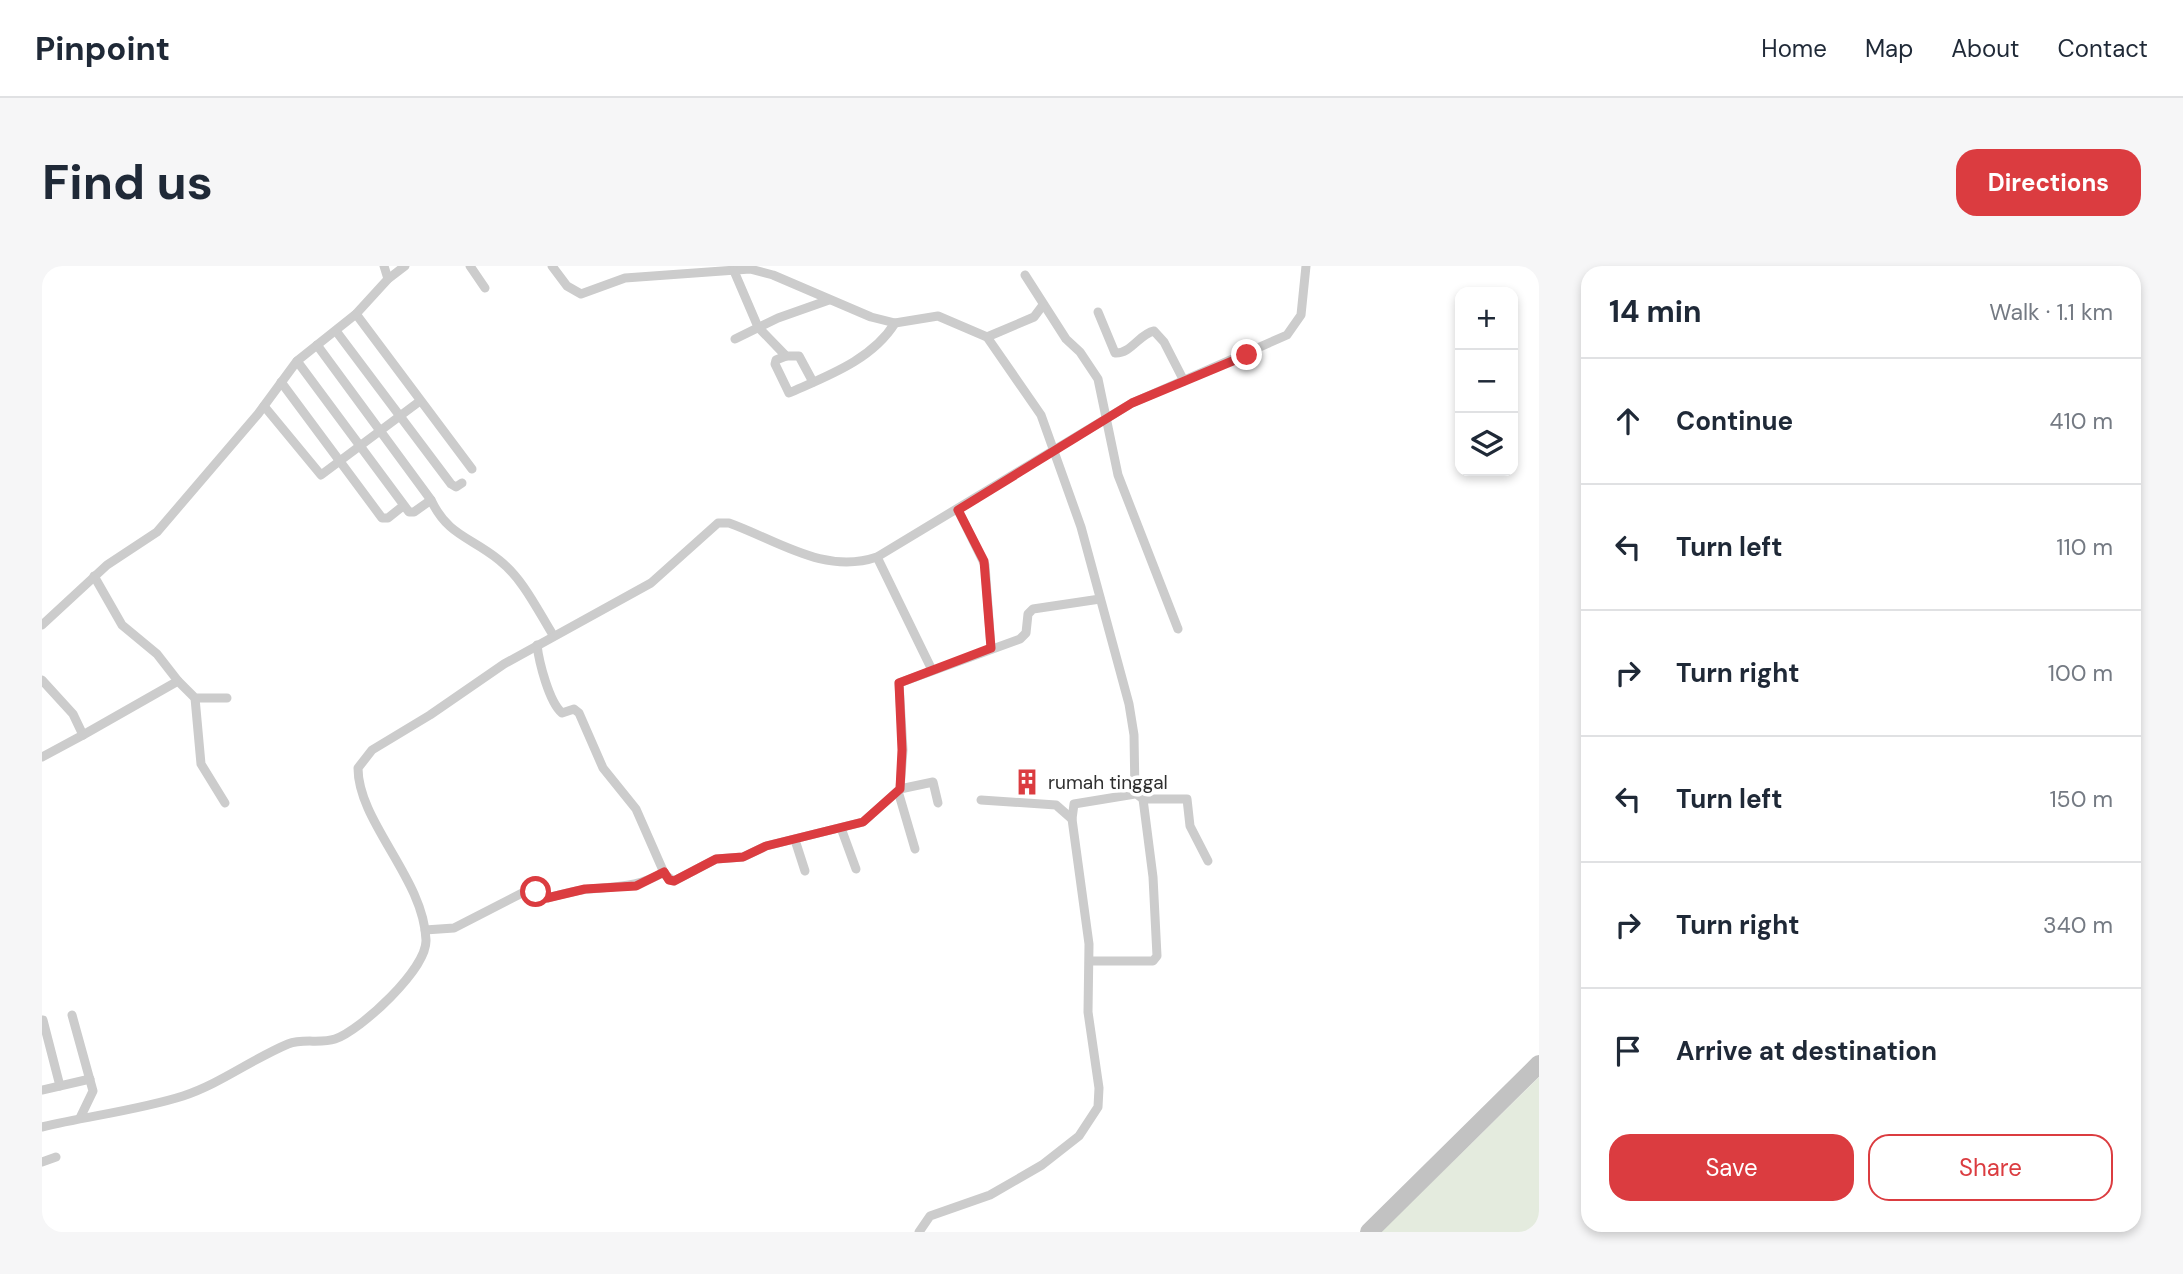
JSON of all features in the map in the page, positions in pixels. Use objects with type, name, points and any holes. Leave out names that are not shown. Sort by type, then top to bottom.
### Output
[{"type":"street","points":[[384,266],[388,279]]},
{"type":"street","points":[[42,625],[128,548],[157,531],[264,406],[297,361],[356,314],[388,279],[405,266]]},
{"type":"street","points":[[470,266],[485,288]]},
{"type":"street","points":[[552,266],[568,286],[581,294],[625,278],[734,271],[751,267],[829,300],[895,323],[938,316],[987,337],[1041,415],[1085,538],[1132,719],[1139,796],[1153,877],[1157,956],[1153,961],[1090,961]]},
{"type":"street","points":[[42,1127],[181,1096],[292,1042],[327,1041],[346,1034],[384,1002],[417,968],[426,949],[425,930],[407,876],[379,827],[361,787],[358,768],[372,750],[553,635],[651,583],[722,522],[825,561],[856,563],[877,557],[1107,417],[1287,335],[1301,315],[1306,266]]},
{"type":"street","points":[[734,271],[758,327],[786,356]]},
{"type":"street","points":[[1025,275],[1066,339],[1091,366],[1102,390],[1118,475],[1178,629]]},
{"type":"street","points":[[736,339],[758,327],[829,300]]},
{"type":"street","points":[[987,337],[1034,317],[1043,305]]},
{"type":"street","points":[[1098,312],[1115,353],[1126,351],[1146,334],[1154,331],[1164,342],[1184,380]]},
{"type":"street","points":[[356,314],[472,469]]},
{"type":"street","points":[[813,382],[799,356],[786,356],[776,360],[775,364],[787,392],[813,382],[880,343],[895,323]]},
{"type":"street","points":[[336,331],[453,487],[462,483]]},
{"type":"street","points":[[317,345],[431,500],[438,515],[452,531],[507,568],[525,589],[553,635]]},
{"type":"street","points":[[297,361],[403,506],[413,513],[431,500]]},
{"type":"street","points":[[281,382],[383,519],[403,506]]},
{"type":"street","points":[[264,406],[320,475],[420,401]]},
{"type":"street","points":[[958,510],[984,561],[991,648]]},
{"type":"street","points":[[877,557],[932,670]]},
{"type":"street","points":[[94,576],[122,625],[157,654],[195,698],[201,764],[225,803]]},
{"type":"street","points":[[915,849],[899,790],[902,750],[899,685],[932,670],[1024,637],[1028,614],[1033,609],[1100,599]]},
{"type":"street","points":[[537,645],[556,707],[562,713],[574,709],[579,713],[603,768],[636,809],[669,880],[674,881],[716,859],[743,857],[766,846],[868,819],[899,790],[933,782],[939,803]]},
{"type":"street","points":[[42,680],[73,714],[83,735]]},
{"type":"street","points":[[42,757],[178,681]]},
{"type":"street","points":[[195,698],[228,698]]},
{"type":"street","points":[[981,800],[1056,805],[1139,796],[1187,799],[1190,826],[1208,861]]},
{"type":"street","points":[[919,1232],[930,1216],[990,1195],[1028,1174],[1073,1142],[1091,1121],[1100,1094],[1088,1012],[1090,961],[1072,819],[1074,804]]},
{"type":"street","points":[[1056,805],[1072,819]]},
{"type":"street","points":[[841,828],[856,869]]},
{"type":"street","points":[[795,840],[805,871]]},
{"type":"street","points":[[425,930],[454,928],[526,891],[534,891],[547,898],[585,889],[636,886],[664,872]]},
{"type":"street","points":[[72,1015],[93,1094],[80,1118]]},
{"type":"street","points":[[43,1020],[60,1086]]},
{"type":"street","points":[[42,1090],[90,1079]]},
{"type":"street","points":[[42,1162],[56,1157]]},
{"type":"shaded area","points":[[1539,1077],[1539,1232],[1381,1232]]},
{"type":"taxiway","points":[[1369,1232],[1539,1064]]},
{"type":"place","name":"rumah tinggal","points":[[1027,782]]},
{"type":"route","points":[[536,892],[547,898],[585,889],[636,886],[664,872],[669,880],[674,881],[716,859],[747,856],[766,846],[858,824],[868,819],[900,789],[902,750],[899,683],[991,648],[990,605],[984,561],[958,510],[1132,403],[1247,355]]}]
